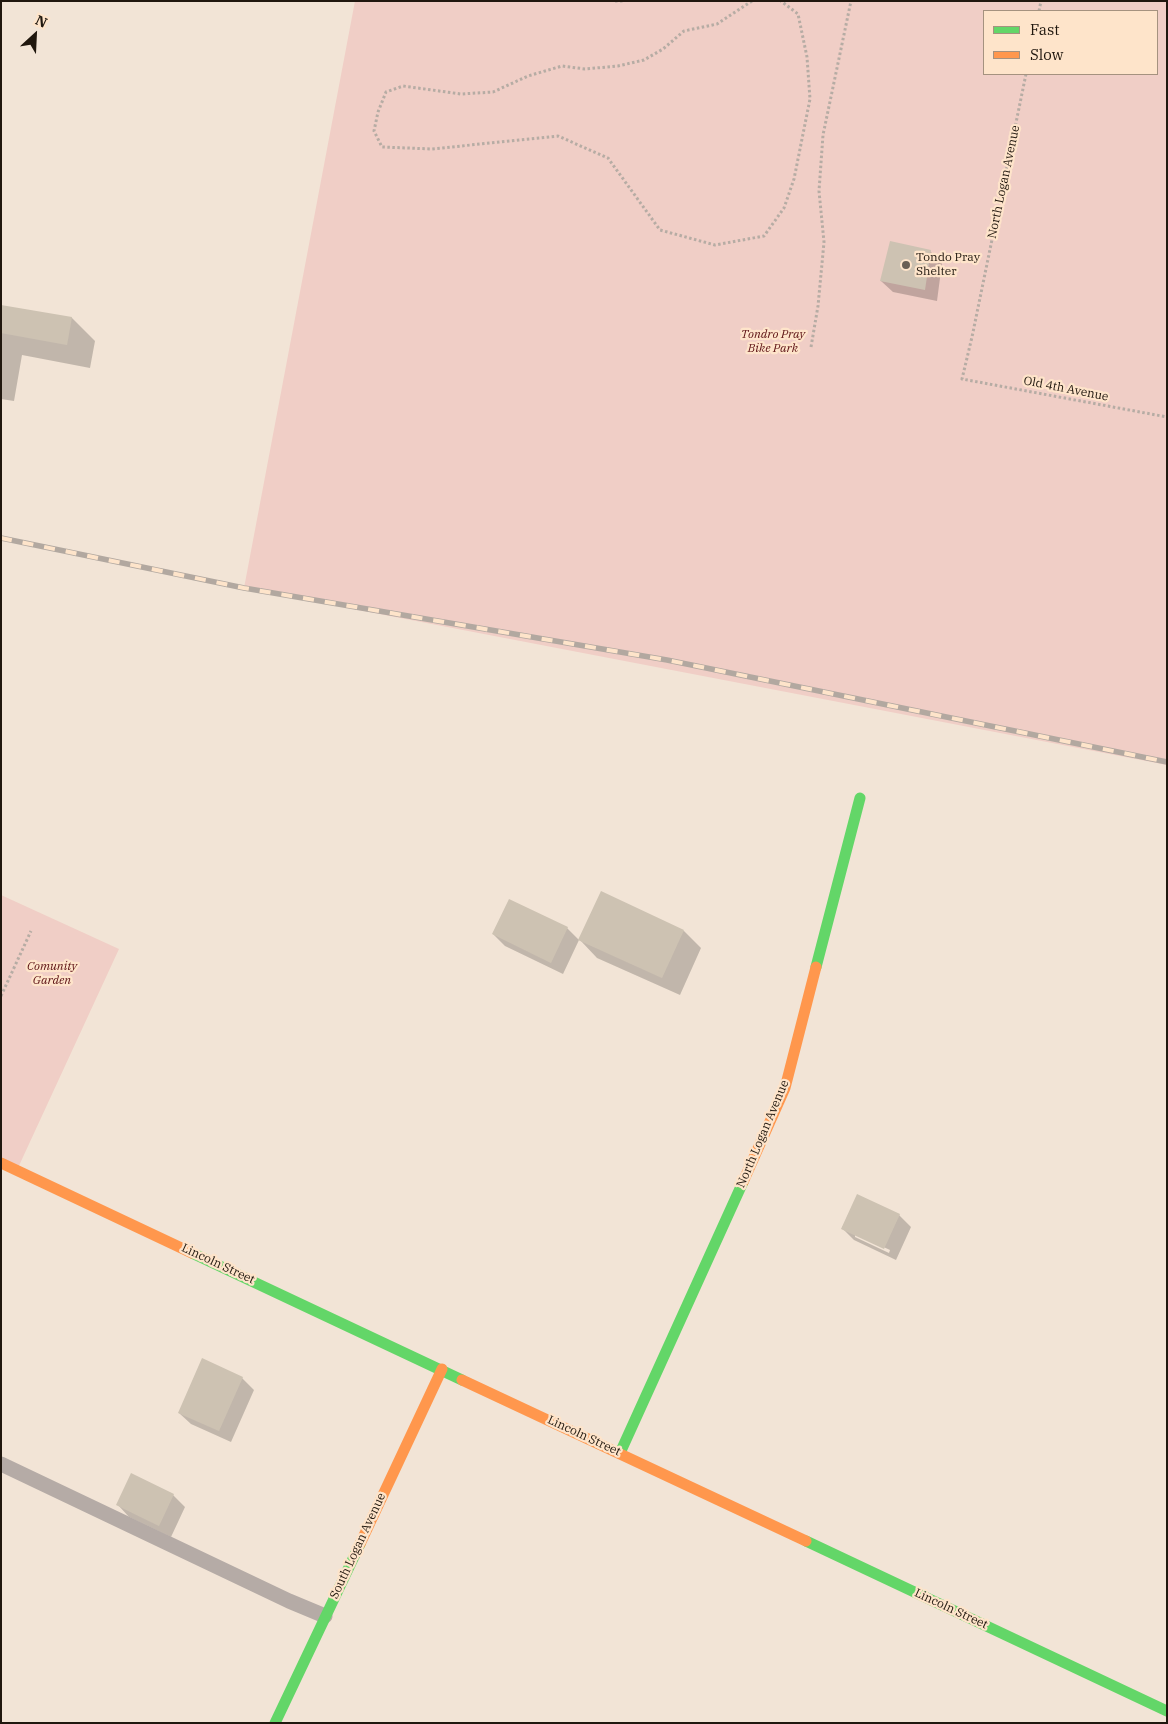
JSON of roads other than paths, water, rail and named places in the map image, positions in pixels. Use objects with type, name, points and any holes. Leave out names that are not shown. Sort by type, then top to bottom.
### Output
[{"type":"main road","name":"North Logan Avenue","points":[[620,1453],[785,1088],[860,798]]},
{"type":"main road","name":"Lincoln Street","points":[[1,1163],[1167,1711]]},
{"type":"main road","name":"South Logan Avenue","points":[[275,1723],[442,1369]]},
{"type":"lane","points":[[1,1464],[289,1601],[325,1616]]},
{"type":"railway","points":[[1,538],[244,588],[667,660],[1167,762]]},
{"type":"place","name":"Tondo Pray Shelter","points":[[906,265]]},
{"type":"park label","name":"Tondro Pray Bike Park","points":[[773,342]]},
{"type":"park label","name":"Comunity Garden","points":[[52,974]]}]
